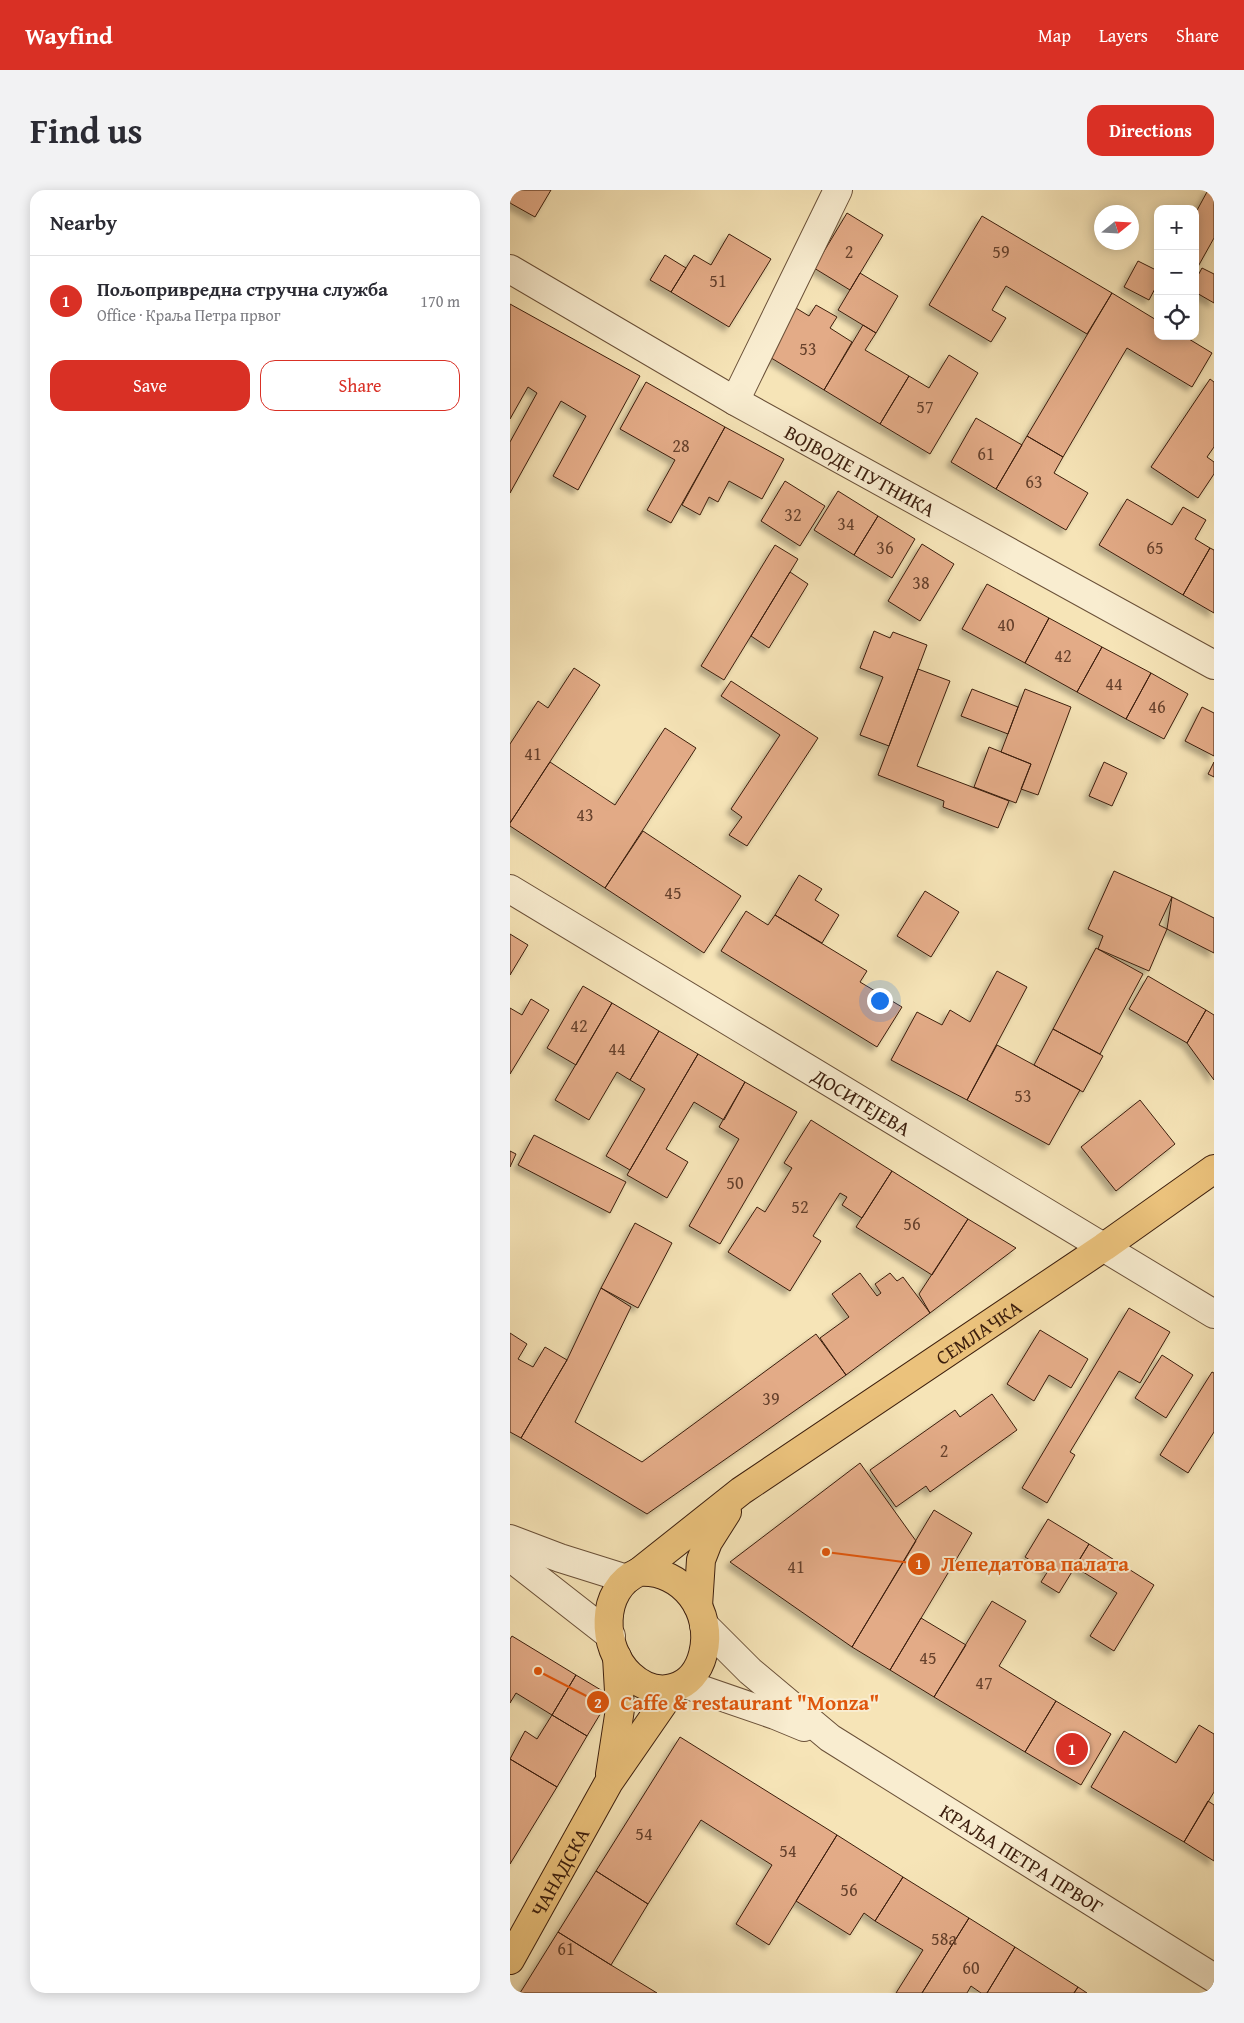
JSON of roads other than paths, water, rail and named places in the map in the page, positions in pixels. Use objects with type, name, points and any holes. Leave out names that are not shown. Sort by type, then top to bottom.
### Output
[{"type":"main road","name":"СЕМЛАЧКА","points":[[633,1576],[741,1491],[1104,1247],[1214,1169]]},
{"type":"main road","name":"СЕМЛАЧКА","points":[[701,1615],[701,1560],[708,1542],[741,1491]]},
{"type":"main road","points":[[657,1573],[668,1576],[683,1586],[701,1615],[706,1635],[703,1654],[696,1671],[679,1686],[665,1690],[651,1687],[630,1675],[614,1646],[608,1626],[609,1609],[616,1591],[633,1576],[657,1573]]},
{"type":"main road","name":"ЧАНАДСКА","points":[[609,1782],[620,1709],[614,1646]]},
{"type":"main road","name":"ЧАНАДСКА","points":[[510,1960],[609,1782],[679,1686]]},
{"type":"street","points":[[735,401],[838,190]]},
{"type":"street","name":"ВОЈВОДЕ ПУТНИКА","points":[[510,269],[735,401],[1214,665]]},
{"type":"street","name":"ДОСИТЕЈЕВА","points":[[510,889],[1214,1314]]},
{"type":"street","points":[[510,1540],[560,1558],[633,1576]]},
{"type":"street","points":[[510,1557],[614,1646]]},
{"type":"street","name":"КРАЉА ПЕТРА ПРВОГ","points":[[701,1615],[750,1671],[830,1738],[1214,1978]]},
{"type":"street","name":"КРАЉА ПЕТРА ПРВОГ","points":[[679,1686],[775,1715],[830,1738]]},
{"type":"place","name":"Лепедатова палата","points":[[826,1552]]},
{"type":"place","name":"Caffe & restaurant \"Monza\"","points":[[538,1671]]},
{"type":"place","name":"Пољопривредна стручна служба","points":[[1072,1749]]}]
